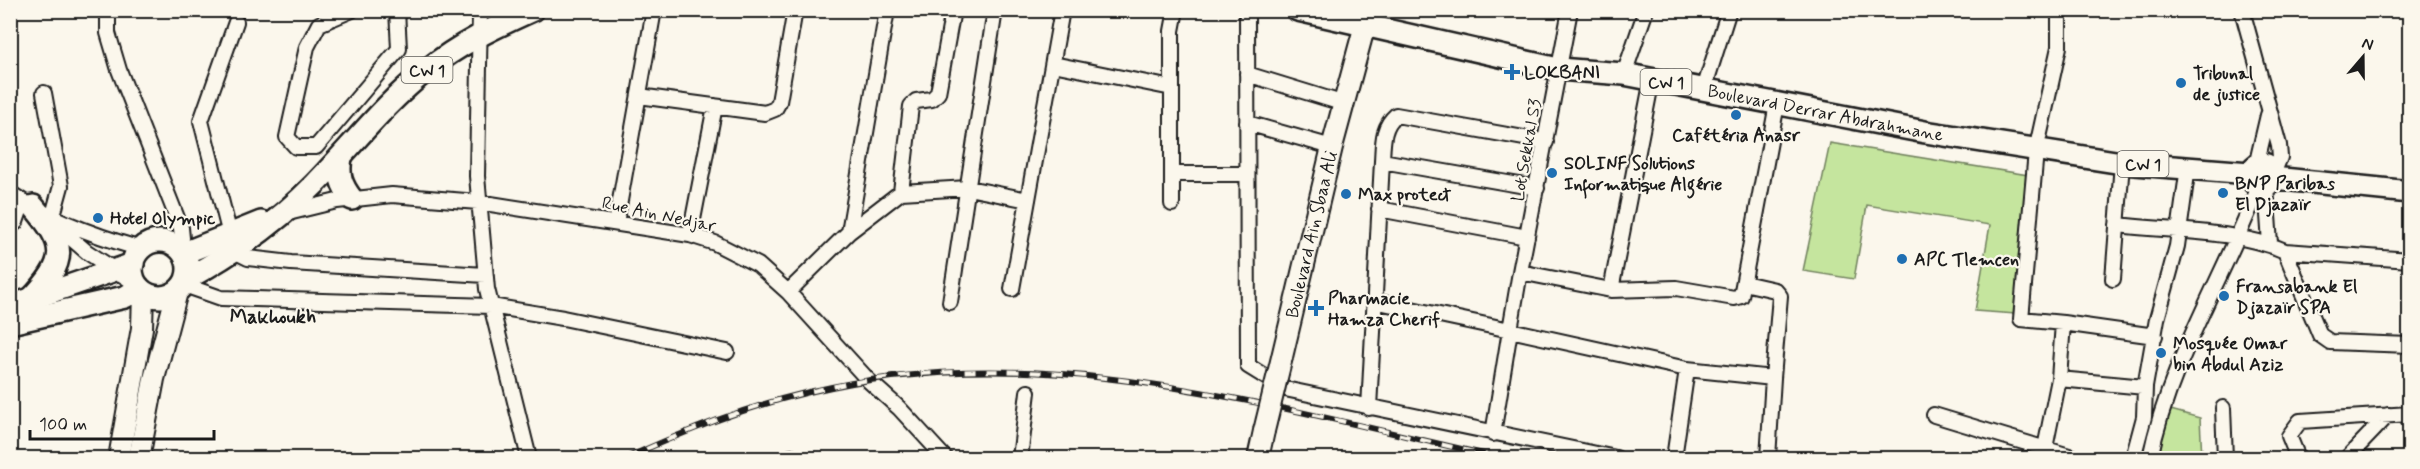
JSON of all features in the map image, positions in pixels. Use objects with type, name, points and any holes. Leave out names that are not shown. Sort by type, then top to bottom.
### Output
[{"type":"main road","name":"CW 1","points":[[341,157],[425,71],[479,35],[533,10]]},
{"type":"main road","name":"Boulevard Derrar Abdrahmane","points":[[1298,10],[1367,18],[1558,69],[1624,74],[2036,151],[2122,163],[2188,166],[2263,177],[2409,192]]},
{"type":"main road","name":"Boulevard Aïn Sbaa Ali","points":[[1258,459],[1332,147],[1367,18]]},
{"type":"main road","points":[[135,274],[160,298],[183,285],[232,243],[281,214],[314,186],[341,157]]},
{"type":"main road","points":[[341,157],[339,172],[342,187],[352,199]]},
{"type":"main road","points":[[20,304],[54,271],[60,253],[54,231],[36,208]]},
{"type":"main road","points":[[10,323],[125,297],[135,274],[159,241],[181,250],[232,243]]},
{"type":"main road","points":[[139,459],[154,379],[183,285],[188,261],[181,250]]},
{"type":"main road","points":[[20,304],[135,274]]},
{"type":"main road","points":[[119,459],[142,328],[135,274]]},
{"type":"street","points":[[108,10],[108,33],[119,70],[181,228],[181,250]]},
{"type":"street","points":[[352,10],[319,24],[307,47],[287,137],[296,147],[316,147],[399,49],[397,10]]},
{"type":"street","points":[[480,10],[478,202],[485,274],[529,459]]},
{"type":"street","points":[[616,223],[654,10]]},
{"type":"street","points":[[639,96],[765,113],[777,106],[795,10]]},
{"type":"street","points":[[849,232],[887,10]]},
{"type":"street","points":[[901,192],[910,108],[916,101],[932,99],[938,93],[953,10]]},
{"type":"street","points":[[950,302],[995,10]]},
{"type":"street","points":[[1012,289],[1062,10]]},
{"type":"street","points":[[1172,204],[1172,31],[1176,10]]},
{"type":"street","points":[[1246,10],[1248,366],[1285,389],[1616,459]]},
{"type":"street","name":"Lot Sekkal S3","points":[[1492,434],[1570,10]]},
{"type":"street","points":[[1624,74],[1646,10]]},
{"type":"street","points":[[1704,89],[1729,10]]},
{"type":"street","points":[[2059,10],[2059,47],[2036,151],[2021,319],[2063,322],[2155,336]]},
{"type":"street","points":[[2150,459],[2158,419],[2177,369],[2239,238],[2263,177],[2280,157],[2242,10]]},
{"type":"street","points":[[236,22],[201,121],[232,243],[248,258],[291,263],[485,274]]},
{"type":"street","points":[[1053,64],[1172,88]]},
{"type":"street","points":[[1246,74],[1345,104]]},
{"type":"street","points":[[1611,290],[1652,80]]},
{"type":"street","points":[[10,227],[61,186],[44,93]]},
{"type":"street","points":[[1520,272],[1611,290],[1676,288],[1734,298],[1741,296],[1777,104]]},
{"type":"street","points":[[690,235],[715,106]]},
{"type":"street","points":[[2268,113],[2263,177],[2270,244]]},
{"type":"street","points":[[1369,408],[1382,161],[1384,135],[1389,122],[1396,115],[1546,142]]},
{"type":"street","points":[[1246,123],[1332,147]]},
{"type":"street","points":[[1382,161],[1537,188]]},
{"type":"street","points":[[2113,279],[2122,163]]},
{"type":"street","points":[[2133,459],[2144,417],[2145,387],[2178,232],[2188,166]]},
{"type":"street","points":[[1172,174],[1247,174]]},
{"type":"street","points":[[788,292],[849,232],[901,192],[968,188],[1028,200]]},
{"type":"street","points":[[10,193],[36,208],[108,240],[135,274]]},
{"type":"street","name":"Rue Ain Nedjar","points":[[281,214],[352,199],[392,195],[478,202],[690,235],[715,243],[758,265],[788,292],[869,381],[899,408],[945,459]]},
{"type":"street","points":[[36,208],[87,252],[135,274]]},
{"type":"street","points":[[1379,209],[1527,237]]},
{"type":"street","points":[[2117,225],[2239,238],[2270,244],[2285,251],[2409,260]]},
{"type":"street","points":[[2285,251],[2320,335],[2330,342],[2409,345]]},
{"type":"street","points":[[1744,283],[1775,290],[1780,296],[1768,459]]},
{"type":"street","points":[[183,285],[220,298],[242,300],[491,306],[727,352]]},
{"type":"street","points":[[1374,301],[1687,369],[1773,378]]},
{"type":"street","points":[[2044,454],[2059,379],[2063,322]]},
{"type":"street","points":[[1674,459],[1687,369]]},
{"type":"street","points":[[2059,379],[2145,387]]},
{"type":"street","points":[[1020,459],[1028,392]]},
{"type":"street","points":[[2223,408],[2224,459]]},
{"type":"street","points":[[2298,459],[2289,436],[2300,421],[2409,414]]},
{"type":"street","points":[[1934,415],[2044,454],[2076,459]]},
{"type":"street","points":[[2347,459],[2388,415]]},
{"type":"shaded area","points":[[1368,455],[1431,457],[1440,458],[1364,458]]},
{"type":"green space","points":[[1830,143],[2028,175],[2016,314],[1975,311],[1990,225],[1867,205],[1854,279],[1803,271]]},
{"type":"green space","points":[[2167,409],[2200,418],[2202,458],[2155,458]]},
{"type":"railway","points":[[626,458],[716,420],[809,392],[896,376],[983,371],[1070,375],[1157,385],[1244,400],[1501,458]]},
{"type":"place","name":"LOKBANI","points":[[1512,72]]},
{"type":"place","name":"Tribunal de justice","points":[[2181,83]]},
{"type":"place","name":"Cafétéria Anasr","points":[[1736,115]]},
{"type":"place","name":"SOLINF Solutions Informatique Algérie","points":[[1552,173]]},
{"type":"place","name":"BNP Paribas El Djazaïr","points":[[2223,193]]},
{"type":"place","name":"Max protect","points":[[1346,194]]},
{"type":"place","name":"Hotel Olympic","points":[[98,218]]},
{"type":"place","name":"APC Tlemcen","points":[[1902,259]]},
{"type":"place","name":"Fransabank El Djazaïr SPA","points":[[2224,296]]},
{"type":"place","name":"Pharmacie Hamza Cherif","points":[[1316,308]]},
{"type":"place","name":"Mosquée Omar bin Abdul Aziz","points":[[2161,353]]},
{"type":"district","name":"Makhoukh","points":[[273,316]]}]
